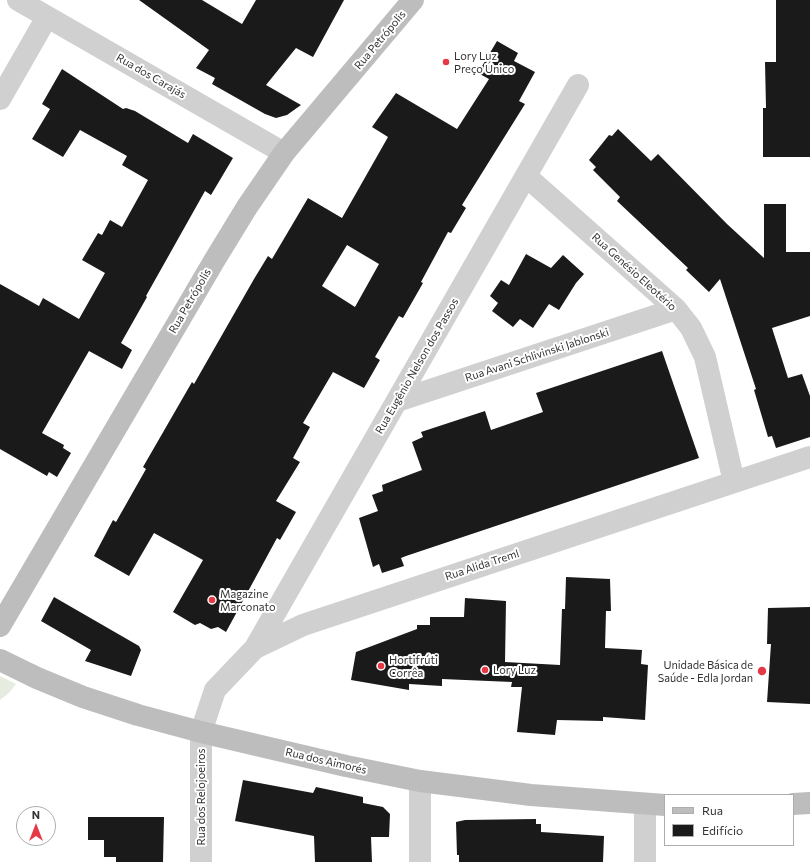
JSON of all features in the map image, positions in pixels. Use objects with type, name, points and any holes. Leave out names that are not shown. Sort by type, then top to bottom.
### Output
[{"type":"street","name":"Rua dos Carajás","points":[[18,0],[284,153]]},
{"type":"street","name":"Rua Petrópolis","points":[[0,626],[214,260],[284,153],[413,0]]},
{"type":"street","points":[[0,99],[47,17]]},
{"type":"street","name":"Rua Eugênio Nelson dos Passos","points":[[255,648],[578,84]]},
{"type":"street","name":"Rua Genésio Eleotério","points":[[526,176],[676,309],[691,328],[705,357],[734,482]]},
{"type":"street","name":"Rua Avani Schlivinski Jablonski","points":[[397,401],[676,309]]},
{"type":"street","name":"Rua Alida Treml","points":[[201,732],[215,690],[255,648],[303,625],[810,457]]},
{"type":"street","name":"Rua dos Aimorés","points":[[0,660],[37,678],[83,697],[138,715],[201,732],[420,781],[531,795],[655,805]]},
{"type":"street","name":"Rua dos Relojoeiros","points":[[201,732],[201,862]]},
{"type":"street","points":[[420,781],[420,862]]},
{"type":"street","points":[[794,804],[810,803]]},
{"type":"street","points":[[645,862],[655,805]]},
{"type":"shaded area","points":[[0,676],[16,684],[9,693],[0,700]]},
{"type":"building","points":[[139,0],[202,0],[242,24],[256,0],[344,0],[313,57],[296,48],[266,85],[301,105],[287,115],[276,118],[265,114],[212,84],[215,78],[196,68],[209,50]]},
{"type":"building","points":[[776,0],[810,0],[810,157],[763,157],[763,108],[766,108],[765,62],[776,62]]},
{"type":"building","points":[[497,41],[518,53],[514,61],[535,72],[519,101],[525,104],[462,205],[466,208],[451,233],[448,232],[421,282],[423,283],[403,318],[399,316],[375,357],[380,360],[364,388],[333,372],[303,423],[310,427],[293,458],[300,462],[276,501],[296,512],[280,540],[277,538],[226,632],[218,627],[211,629],[200,623],[195,625],[173,612],[203,560],[154,533],[129,576],[94,556],[113,520],[116,522],[146,469],[143,467],[192,382],[194,384],[268,256],[272,259],[308,198],[342,218],[388,137],[372,127],[396,93],[457,129],[489,79],[478,73]],"holes":[[[347,245],[379,264],[355,307],[322,286]]]},
{"type":"building","points":[[62,69],[123,109],[126,108],[135,111],[188,143],[193,134],[233,158],[211,195],[205,191],[121,343],[132,350],[122,369],[89,351],[42,433],[64,445],[63,448],[71,453],[57,477],[49,472],[47,476],[0,449],[0,284],[39,306],[43,298],[79,319],[105,273],[82,260],[98,233],[102,235],[110,220],[122,227],[148,180],[122,165],[127,156],[80,130],[63,157],[32,139],[50,109],[42,104]]},
{"type":"building","points":[[618,129],[651,161],[658,154],[727,224],[764,258],[764,204],[786,204],[786,252],[810,252],[810,316],[772,328],[788,378],[802,374],[810,396],[810,437],[776,448],[772,436],[768,437],[754,390],[756,389],[720,279],[709,292],[686,270],[688,268],[617,201],[620,197],[593,170],[596,167],[589,160],[609,135],[612,136]]},
{"type":"building","points":[[526,254],[551,268],[563,255],[584,274],[576,283],[559,310],[549,304],[533,328],[520,319],[513,327],[492,311],[498,303],[490,296],[501,280],[509,285]]},
{"type":"building","points":[[662,351],[699,458],[406,556],[401,558],[404,566],[382,573],[379,564],[373,567],[359,518],[378,511],[372,495],[383,491],[382,485],[422,470],[412,442],[423,437],[421,432],[485,411],[491,430],[543,412],[536,393]]},
{"type":"building","points":[[566,577],[610,579],[611,611],[606,611],[605,648],[642,650],[641,664],[648,665],[645,720],[603,717],[603,721],[557,720],[555,735],[517,732],[522,687],[511,687],[512,682],[442,679],[442,686],[409,684],[409,690],[351,680],[356,652],[417,629],[417,625],[430,625],[430,617],[464,617],[465,598],[506,601],[505,662],[560,665],[562,609],[565,609]]},
{"type":"building","points":[[54,597],[139,646],[141,650],[131,676],[85,661],[91,650],[41,621]]},
{"type":"building","points":[[810,607],[810,704],[767,702],[771,644],[767,644],[768,608]]},
{"type":"building","points":[[243,780],[313,793],[316,787],[363,797],[363,803],[383,807],[390,814],[389,837],[371,837],[372,862],[315,862],[314,836],[235,821]]},
{"type":"building","points":[[88,817],[164,817],[163,862],[116,862],[116,857],[104,857],[104,840],[88,840]]},
{"type":"building","points":[[536,819],[536,824],[541,824],[541,832],[604,836],[603,862],[459,862],[459,855],[457,855],[456,822],[465,820]]},
{"type":"place","name":"Lory Luz Preço Único","points":[[446,62]]},
{"type":"place","name":"Magazine Marconato","points":[[212,600]]},
{"type":"place","name":"Hortifrúti Corrêa","points":[[381,666]]},
{"type":"place","name":"Lory Luz","points":[[485,670]]},
{"type":"place","name":"Unidade Básica de Saúde - Edla Jordan","points":[[762,671]]}]
